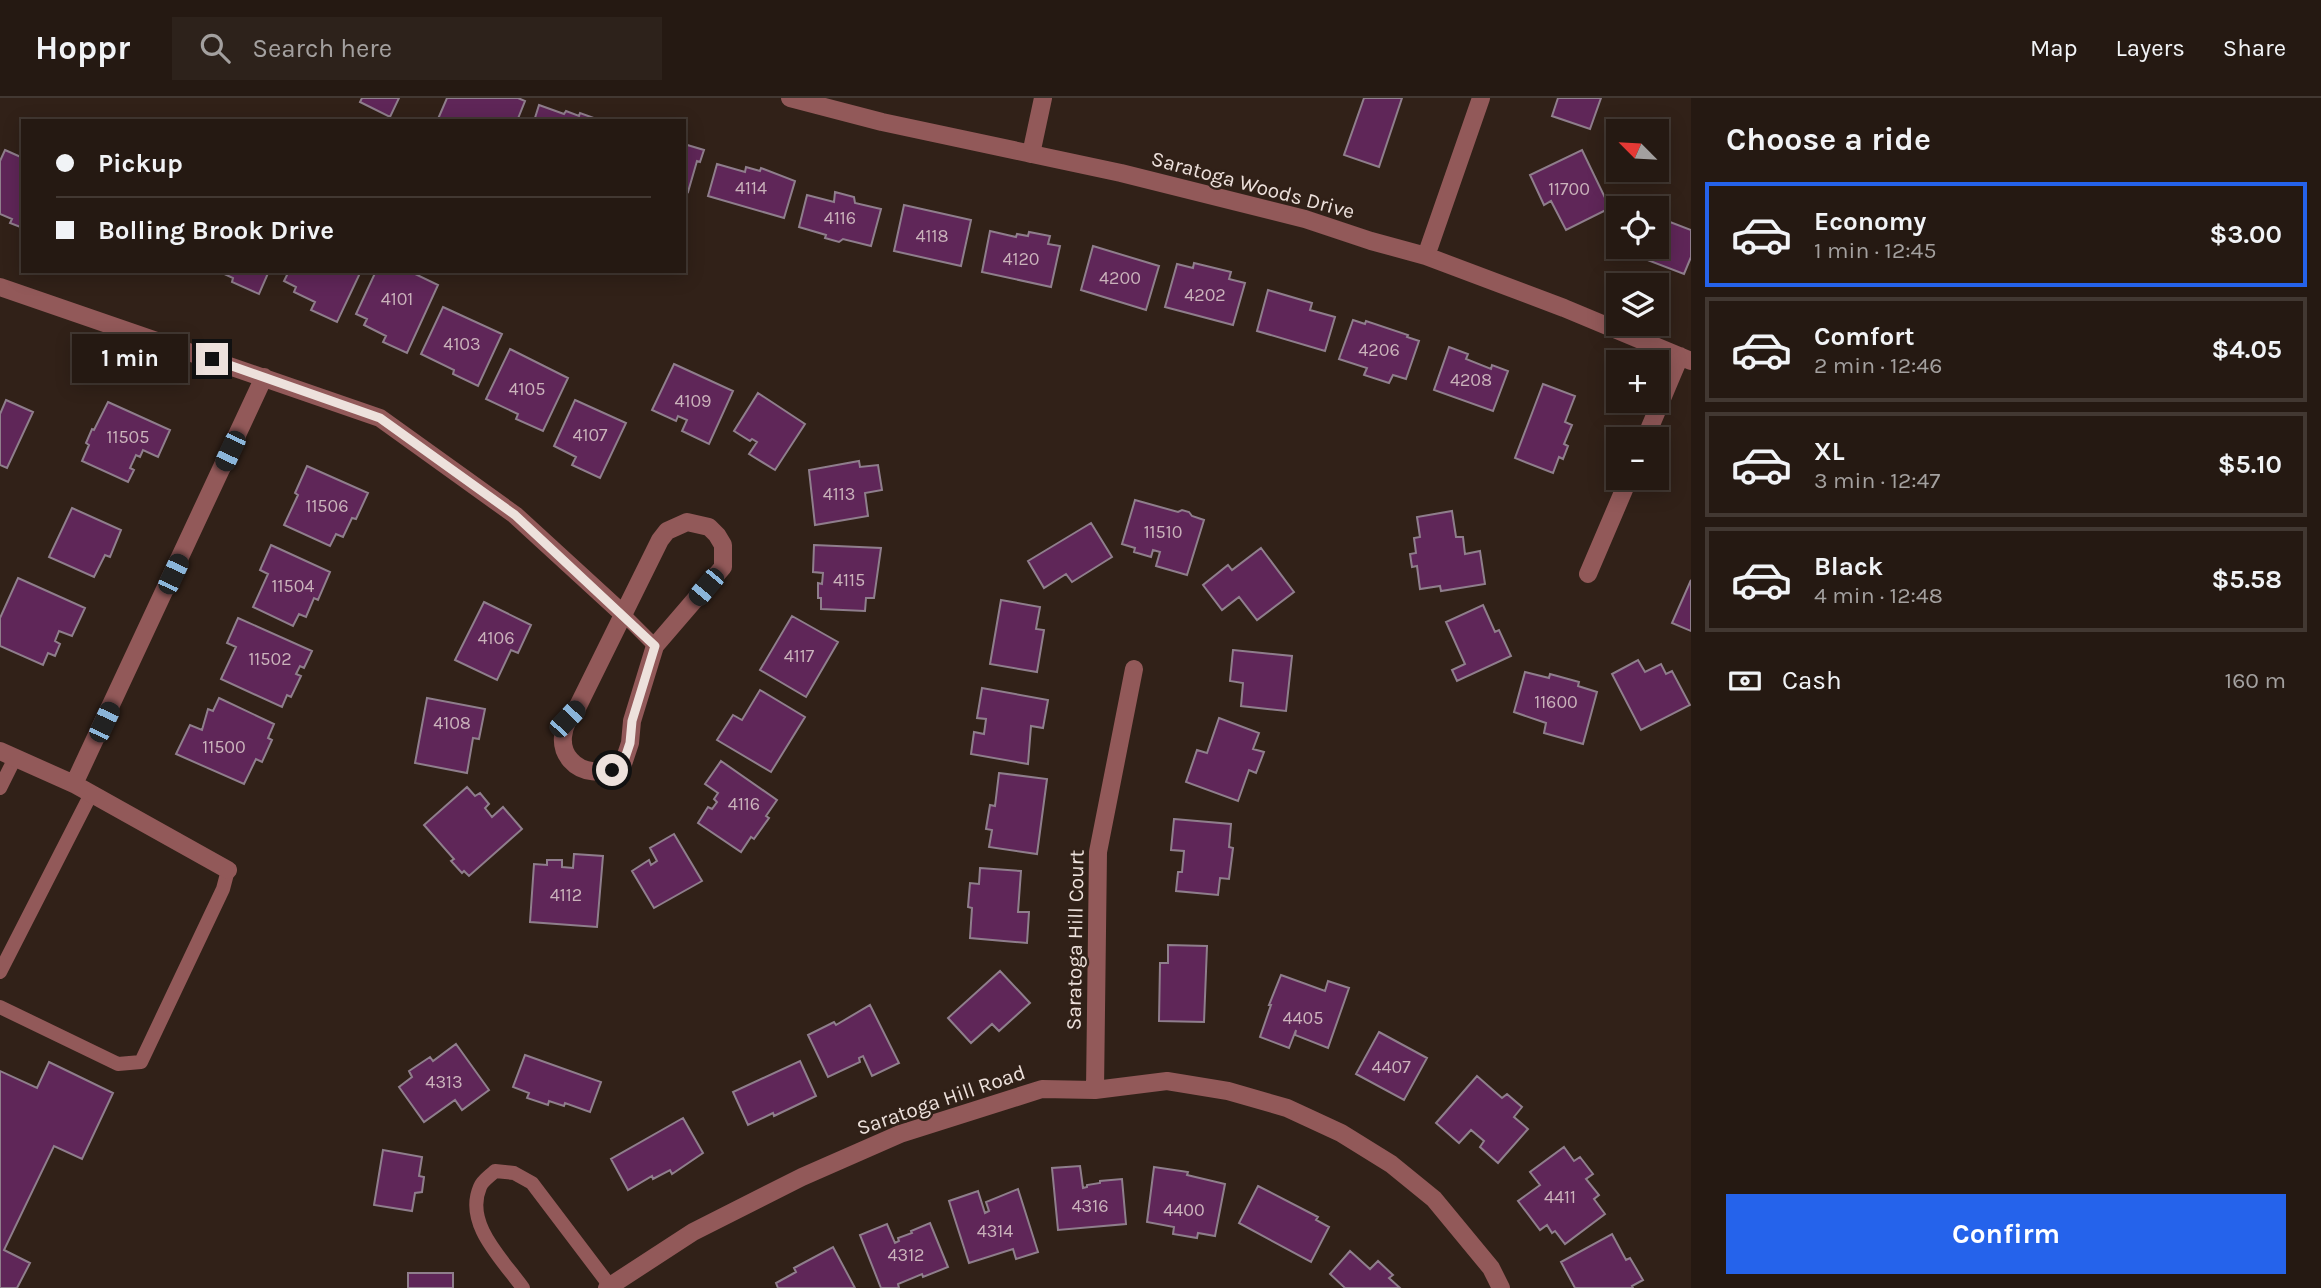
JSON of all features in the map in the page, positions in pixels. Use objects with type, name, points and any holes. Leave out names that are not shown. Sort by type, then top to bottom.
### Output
[{"type":"street","name":"Saratoga Woods Drive","points":[[790,98],[883,122],[1121,173],[1305,219],[1426,256],[1564,308],[1686,359]]},
{"type":"street","points":[[1031,154],[1043,98]]},
{"type":"street","points":[[1426,256],[1481,98]]},
{"type":"street","points":[[0,287],[380,418],[515,515],[623,614]]},
{"type":"street","points":[[1651,427],[1686,359]]},
{"type":"street","points":[[74,784],[264,377]]},
{"type":"street","points":[[1588,574],[1624,490]]},
{"type":"street","points":[[687,522],[709,527],[718,535],[723,545],[723,567],[655,646],[632,721],[630,743],[623,764],[612,770],[599,772],[575,764],[562,742],[562,731],[567,719],[577,708],[667,531],[687,522]]},
{"type":"street","name":"Saratoga Hill Court","points":[[1095,1090],[1098,852],[1134,669]]},
{"type":"street","points":[[7,754],[74,784],[228,870]]},
{"type":"street","name":"Saratoga Hill Road","points":[[608,1287],[694,1232],[802,1177],[900,1134],[1041,1088],[1095,1090],[1167,1081],[1228,1091],[1287,1108],[1341,1133],[1391,1164],[1434,1199],[1491,1268],[1501,1288]]},
{"type":"lane","points":[[623,614],[655,646]]},
{"type":"lane","points":[[0,788],[7,754]]},
{"type":"lane","points":[[0,972],[91,794]]},
{"type":"lane","points":[[0,1007],[118,1064],[141,1062],[223,889],[228,870]]},
{"type":"lane","points":[[523,1288],[480,1228],[476,1205],[480,1185],[495,1171],[514,1172],[532,1184],[608,1287]]},
{"type":"building","points":[[362,98],[399,98],[390,117],[360,102]]},
{"type":"building","points":[[447,98],[518,98],[525,101],[518,119],[438,119]]},
{"type":"building","points":[[1364,98],[1402,98],[1379,167],[1344,155]]},
{"type":"building","points":[[1558,98],[1601,98],[1590,129],[1552,116]]},
{"type":"building","points":[[539,105],[564,114],[566,111],[579,116],[580,113],[596,119],[535,119]]},
{"type":"building","points":[[686,145],[704,150],[700,162],[697,161],[688,192]]},
{"type":"building","points":[[5,150],[21,157],[21,227],[10,223],[12,219],[0,214],[0,161]]},
{"type":"building","points":[[1582,150],[1606,200],[1606,210],[1566,230],[1551,201],[1544,205],[1530,175]]},
{"type":"building","points":[[717,164],[745,172],[746,167],[760,171],[761,168],[795,181],[784,218],[708,196]]},
{"type":"building","points":[[835,192],[854,197],[855,203],[881,209],[871,246],[843,239],[839,242],[799,227],[807,195],[834,202]]},
{"type":"building","points":[[904,205],[971,220],[961,266],[894,251]]},
{"type":"building","points":[[1669,222],[1691,230],[1691,257],[1684,274],[1645,259],[1669,259]]},
{"type":"building","points":[[990,231],[1016,237],[1017,234],[1028,236],[1029,232],[1050,236],[1048,244],[1060,246],[1051,287],[982,272]]},
{"type":"building","points":[[1093,246],[1159,266],[1146,310],[1081,290]]},
{"type":"building","points":[[1194,263],[1231,272],[1229,279],[1245,283],[1233,325],[1165,307],[1177,264],[1193,268]]},
{"type":"building","points":[[222,273],[268,273],[259,294],[232,282],[233,278]]},
{"type":"building","points":[[288,273],[360,273],[337,322],[311,310],[315,302],[294,292],[296,287],[284,281]]},
{"type":"building","points":[[375,273],[415,273],[438,285],[407,353],[383,342],[386,336],[364,325],[367,319],[356,314]]},
{"type":"building","points":[[1268,290],[1312,303],[1310,310],[1335,317],[1325,351],[1257,331]]},
{"type":"building","points":[[443,307],[502,334],[478,386],[453,374],[454,370],[421,354]]},
{"type":"building","points":[[1353,320],[1365,324],[1366,321],[1419,341],[1406,379],[1393,375],[1389,383],[1364,375],[1367,368],[1339,359]]},
{"type":"building","points":[[1449,347],[1468,354],[1466,359],[1491,369],[1492,365],[1508,371],[1493,411],[1434,390]]},
{"type":"building","points":[[510,349],[568,378],[543,431],[516,419],[518,414],[486,399]]},
{"type":"building","points":[[674,364],[733,391],[709,444],[682,431],[687,420],[678,416],[676,421],[652,410]]},
{"type":"building","points":[[1543,384],[1575,396],[1565,422],[1572,425],[1564,444],[1568,446],[1563,459],[1559,457],[1553,473],[1515,458]]},
{"type":"building","points":[[758,393],[805,424],[775,470],[749,454],[757,442],[752,439],[750,441],[734,431]]},
{"type":"building","points":[[6,400],[33,412],[7,468],[0,465],[0,414]]},
{"type":"building","points":[[575,400],[626,423],[600,478],[572,465],[576,457],[554,446]]},
{"type":"building","points":[[108,402],[170,430],[158,457],[143,450],[140,457],[136,455],[130,468],[134,470],[128,482],[82,461],[92,429],[94,430]]},
{"type":"building","points":[[859,461],[860,467],[878,465],[882,490],[865,493],[868,516],[815,525],[809,470]]},
{"type":"building","points":[[307,466],[368,493],[356,519],[352,518],[343,537],[336,534],[330,546],[284,525],[298,495],[295,493]]},
{"type":"building","points":[[1135,500],[1178,512],[1189,512],[1192,516],[1204,520],[1187,575],[1156,566],[1160,552],[1153,550],[1151,557],[1134,552],[1135,548],[1122,544]]},
{"type":"building","points":[[72,508],[121,530],[110,557],[105,555],[94,577],[49,557]]},
{"type":"building","points":[[1452,511],[1456,537],[1463,537],[1465,554],[1480,551],[1485,584],[1441,591],[1440,586],[1420,589],[1417,566],[1412,567],[1410,554],[1416,553],[1414,538],[1420,537],[1417,517]]},
{"type":"building","points":[[1091,523],[1112,557],[1072,582],[1066,574],[1044,588],[1028,561]]},
{"type":"building","points":[[271,545],[330,572],[318,600],[314,598],[306,617],[299,614],[293,626],[253,607],[268,574],[260,570]]},
{"type":"building","points":[[814,545],[881,548],[874,598],[866,598],[865,611],[821,609],[818,583],[822,584],[823,573],[813,572]]},
{"type":"building","points":[[1261,548],[1294,592],[1257,620],[1239,597],[1222,610],[1203,585],[1228,565],[1232,570]]},
{"type":"building","points":[[18,578],[85,608],[72,636],[59,631],[55,641],[60,644],[55,656],[48,653],[43,665],[0,646],[0,618]]},
{"type":"building","points":[[1691,580],[1691,631],[1672,623]]},
{"type":"building","points":[[1001,600],[1040,607],[1036,629],[1044,630],[1037,672],[990,664]]},
{"type":"building","points":[[484,602],[531,625],[518,653],[511,650],[497,680],[455,660]]},
{"type":"building","points":[[1483,605],[1495,632],[1499,630],[1511,656],[1457,681],[1452,670],[1465,664],[1446,622]]},
{"type":"building","points":[[792,616],[838,642],[806,697],[760,670]]},
{"type":"building","points":[[238,618],[312,651],[304,668],[300,666],[296,674],[301,676],[291,697],[287,695],[282,707],[221,679],[236,647],[227,643]]},
{"type":"building","points":[[1233,650],[1292,656],[1286,711],[1241,706],[1243,683],[1230,681]]},
{"type":"building","points":[[1638,660],[1645,672],[1661,664],[1666,674],[1672,671],[1690,705],[1641,730],[1612,674]]},
{"type":"building","points":[[1525,672],[1549,678],[1550,674],[1579,682],[1578,686],[1597,692],[1583,744],[1544,733],[1546,723],[1514,712]]},
{"type":"building","points":[[982,688],[1048,700],[1043,728],[1031,726],[1028,764],[971,754],[974,732],[984,734],[986,719],[977,718]]},
{"type":"building","points":[[760,690],[805,717],[771,772],[717,740],[733,715],[742,720]]},
{"type":"building","points":[[219,698],[274,724],[268,738],[272,740],[262,762],[256,759],[244,784],[176,754],[190,725],[202,730],[208,709],[213,711]]},
{"type":"building","points":[[427,698],[485,709],[479,739],[473,738],[467,773],[415,763]]},
{"type":"building","points":[[1219,718],[1259,733],[1253,749],[1264,752],[1256,773],[1249,770],[1238,801],[1186,782],[1197,750],[1207,753]]},
{"type":"building","points":[[721,761],[777,800],[766,816],[769,818],[741,852],[698,823],[708,807],[712,809],[717,802],[714,799],[718,793],[705,784]]},
{"type":"building","points":[[999,773],[1047,779],[1037,854],[989,847],[992,830],[986,829],[990,805],[995,806]]},
{"type":"building","points":[[467,787],[475,796],[480,793],[489,804],[485,808],[492,817],[503,807],[522,829],[469,876],[464,871],[462,873],[451,861],[454,859],[424,825]]},
{"type":"building","points":[[1174,819],[1231,824],[1229,847],[1233,848],[1229,879],[1220,878],[1218,895],[1176,891],[1178,872],[1182,872],[1184,851],[1171,850]]},
{"type":"building","points":[[674,834],[702,881],[654,908],[632,871],[649,860],[651,865],[657,861],[650,848]]},
{"type":"building","points":[[574,854],[603,856],[597,927],[530,922],[534,864],[547,865],[547,860],[562,860],[562,867],[573,868]]},
{"type":"building","points":[[980,868],[1021,871],[1018,912],[1029,912],[1027,943],[970,938],[970,883],[979,884]]},
{"type":"building","points":[[1168,945],[1207,946],[1204,1022],[1159,1021],[1160,963],[1168,963]]},
{"type":"building","points":[[1000,971],[1030,1003],[999,1031],[992,1024],[971,1043],[948,1018]]},
{"type":"building","points":[[1281,975],[1325,991],[1328,981],[1349,988],[1328,1048],[1295,1035],[1296,1030],[1289,1048],[1260,1037]]},
{"type":"building","points":[[870,1005],[899,1063],[872,1076],[863,1056],[859,1058],[860,1062],[828,1077],[808,1035],[834,1022],[836,1025]]},
{"type":"building","points":[[1379,1032],[1427,1058],[1404,1100],[1356,1074]]},
{"type":"building","points":[[456,1044],[489,1090],[462,1110],[455,1100],[424,1122],[399,1087],[412,1077],[409,1071],[430,1057],[433,1061]]},
{"type":"building","points":[[525,1055],[601,1082],[590,1112],[565,1103],[564,1106],[549,1101],[548,1105],[527,1098],[529,1093],[513,1087]]},
{"type":"building","points":[[800,1061],[816,1096],[748,1125],[733,1092]]},
{"type":"building","points":[[49,1062],[113,1093],[82,1159],[54,1146],[4,1250],[30,1263],[17,1288],[0,1288],[0,1071],[37,1088]]},
{"type":"building","points":[[1477,1076],[1502,1098],[1507,1094],[1522,1107],[1514,1117],[1528,1129],[1498,1163],[1480,1147],[1484,1141],[1471,1130],[1459,1143],[1436,1123]]},
{"type":"building","points":[[683,1118],[703,1153],[672,1174],[670,1170],[653,1179],[652,1176],[628,1190],[611,1159]]},
{"type":"building","points":[[1564,1147],[1574,1161],[1580,1157],[1593,1174],[1586,1179],[1599,1195],[1594,1199],[1605,1214],[1565,1244],[1547,1225],[1540,1230],[1518,1201],[1540,1185],[1530,1172]]},
{"type":"building","points":[[383,1150],[422,1157],[419,1176],[424,1177],[422,1192],[415,1193],[412,1211],[374,1205]]},
{"type":"building","points":[[1080,1166],[1083,1188],[1100,1181],[1122,1179],[1126,1224],[1058,1230],[1052,1168]]},
{"type":"building","points":[[1154,1167],[1188,1172],[1187,1175],[1225,1184],[1215,1236],[1198,1233],[1197,1238],[1173,1234],[1174,1227],[1147,1222]]},
{"type":"building","points":[[1258,1186],[1318,1217],[1316,1220],[1329,1227],[1311,1262],[1239,1223]]},
{"type":"building","points":[[1018,1189],[1038,1252],[1016,1259],[1013,1249],[969,1263],[949,1201],[978,1191],[985,1213],[989,1211],[986,1202]]},
{"type":"building","points":[[930,1223],[948,1267],[898,1284],[899,1288],[881,1288],[860,1235],[887,1224],[895,1243],[899,1241],[898,1238]]},
{"type":"building","points":[[1612,1234],[1626,1260],[1630,1258],[1643,1280],[1632,1286],[1633,1288],[1575,1288],[1561,1262]]},
{"type":"building","points":[[833,1247],[855,1288],[778,1288],[776,1283],[796,1272],[794,1268]]},
{"type":"building","points":[[1350,1251],[1370,1269],[1378,1261],[1393,1275],[1389,1278],[1400,1288],[1345,1288],[1330,1274]]},
{"type":"building","points":[[408,1273],[453,1273],[453,1288],[408,1288]]},
{"type":"route","points":[[212,359],[380,418],[515,515],[655,646],[632,721],[630,743],[623,764],[612,770]]}]
